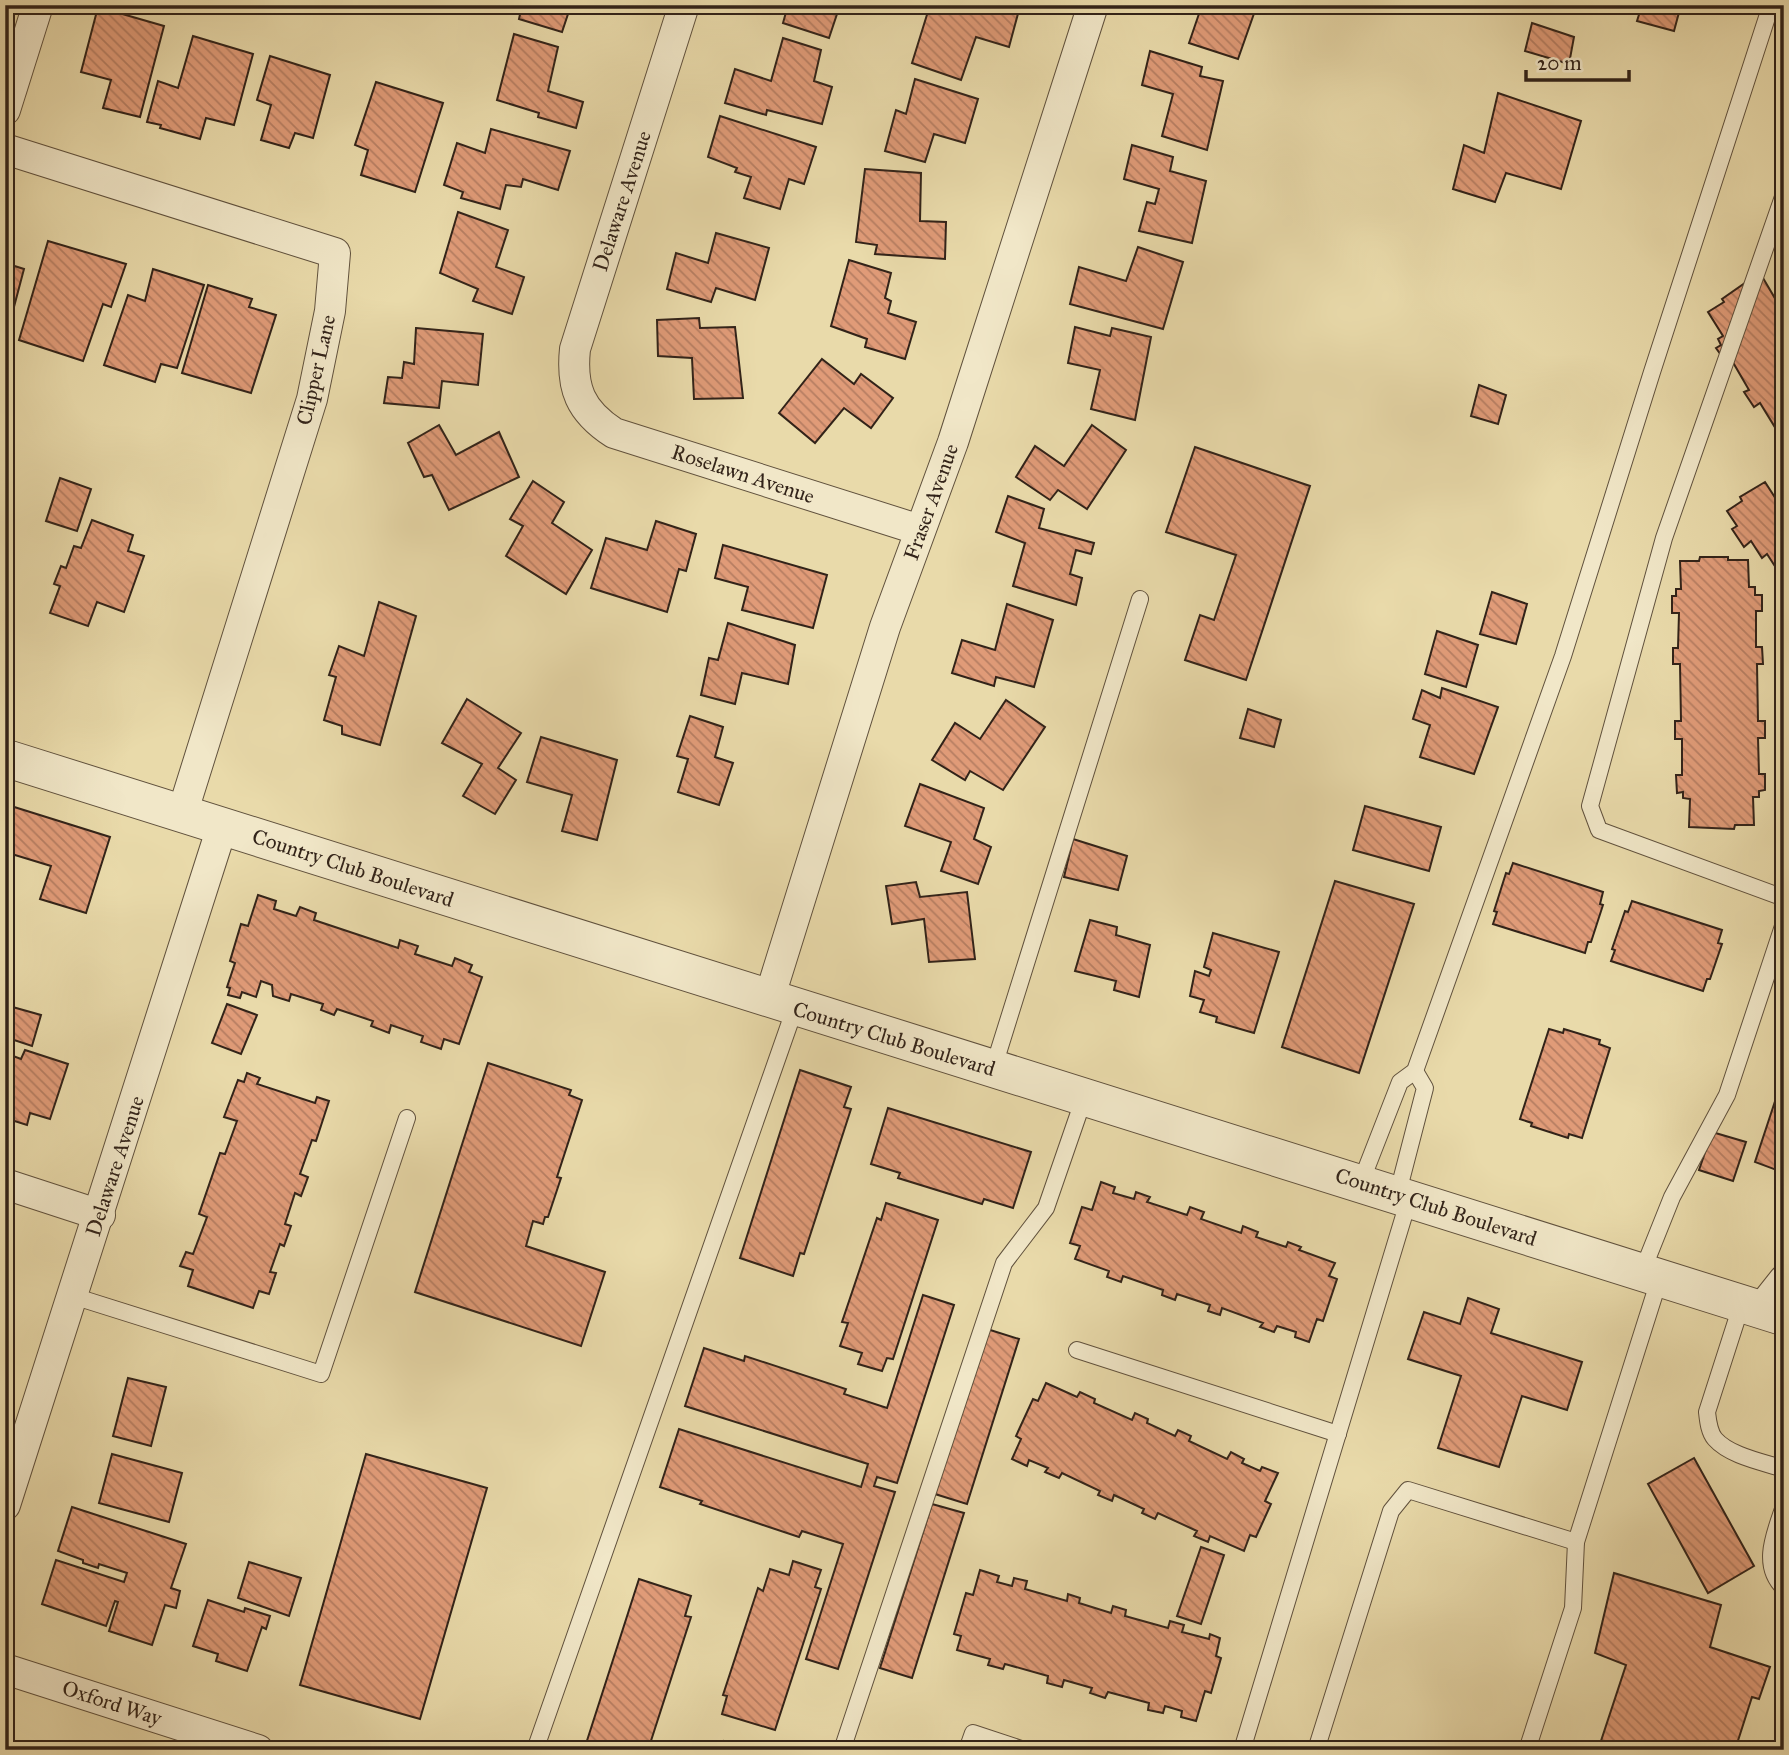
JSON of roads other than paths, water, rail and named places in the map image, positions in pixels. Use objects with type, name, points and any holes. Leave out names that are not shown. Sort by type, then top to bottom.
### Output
[{"type":"street","points":[[5,110],[38,5]]},
{"type":"street","name":"Delaware Avenue","points":[[579,398],[573,372],[575,349],[684,5]]},
{"type":"street","name":"Fraser Avenue","points":[[782,1003],[885,627],[953,442],[1093,5]]},
{"type":"street","name":"Clipper Lane","points":[[5,149],[335,253],[330,310],[312,399],[182,814]]},
{"type":"street","name":"Roselawn Avenue","points":[[579,398],[598,422],[614,433],[920,530]]},
{"type":"street","name":"Country Club Boulevard","points":[[5,758],[1762,1310]]},
{"type":"street","name":"Delaware Avenue","points":[[5,1505],[222,827]]},
{"type":"street","points":[[5,1184],[100,1215]]},
{"type":"street","points":[[1762,1310],[1784,1280]]},
{"type":"street","name":"Oxford Way","points":[[5,1669],[258,1750]]},
{"type":"lane","points":[[1361,1182],[1400,1082],[1415,1070],[1563,656],[1651,372],[1771,5]]},
{"type":"lane","points":[[1784,194],[1664,538],[1590,806],[1600,830],[1784,898]]},
{"type":"lane","points":[[993,1069],[1140,599]]},
{"type":"lane","points":[[1527,1750],[1573,1608],[1576,1542],[1672,1197],[1727,1095],[1784,923]]},
{"type":"lane","points":[[534,1750],[782,1003]]},
{"type":"lane","points":[[1242,1750],[1338,1434],[1403,1197],[1425,1088],[1415,1070]]},
{"type":"lane","points":[[842,1750],[1004,1263],[1046,1208],[1084,1098]]},
{"type":"lane","points":[[73,1296],[321,1374],[407,1118]]},
{"type":"lane","points":[[1762,1310],[1707,1412],[1714,1438],[1728,1449],[1784,1469]]},
{"type":"lane","points":[[1077,1350],[1338,1434]]},
{"type":"lane","points":[[1315,1750],[1391,1511],[1408,1490],[1576,1542]]},
{"type":"lane","points":[[1784,1506],[1770,1548],[1772,1571],[1784,1588]]},
{"type":"lane","points":[[967,1750],[974,1733],[1024,1750]]}]
